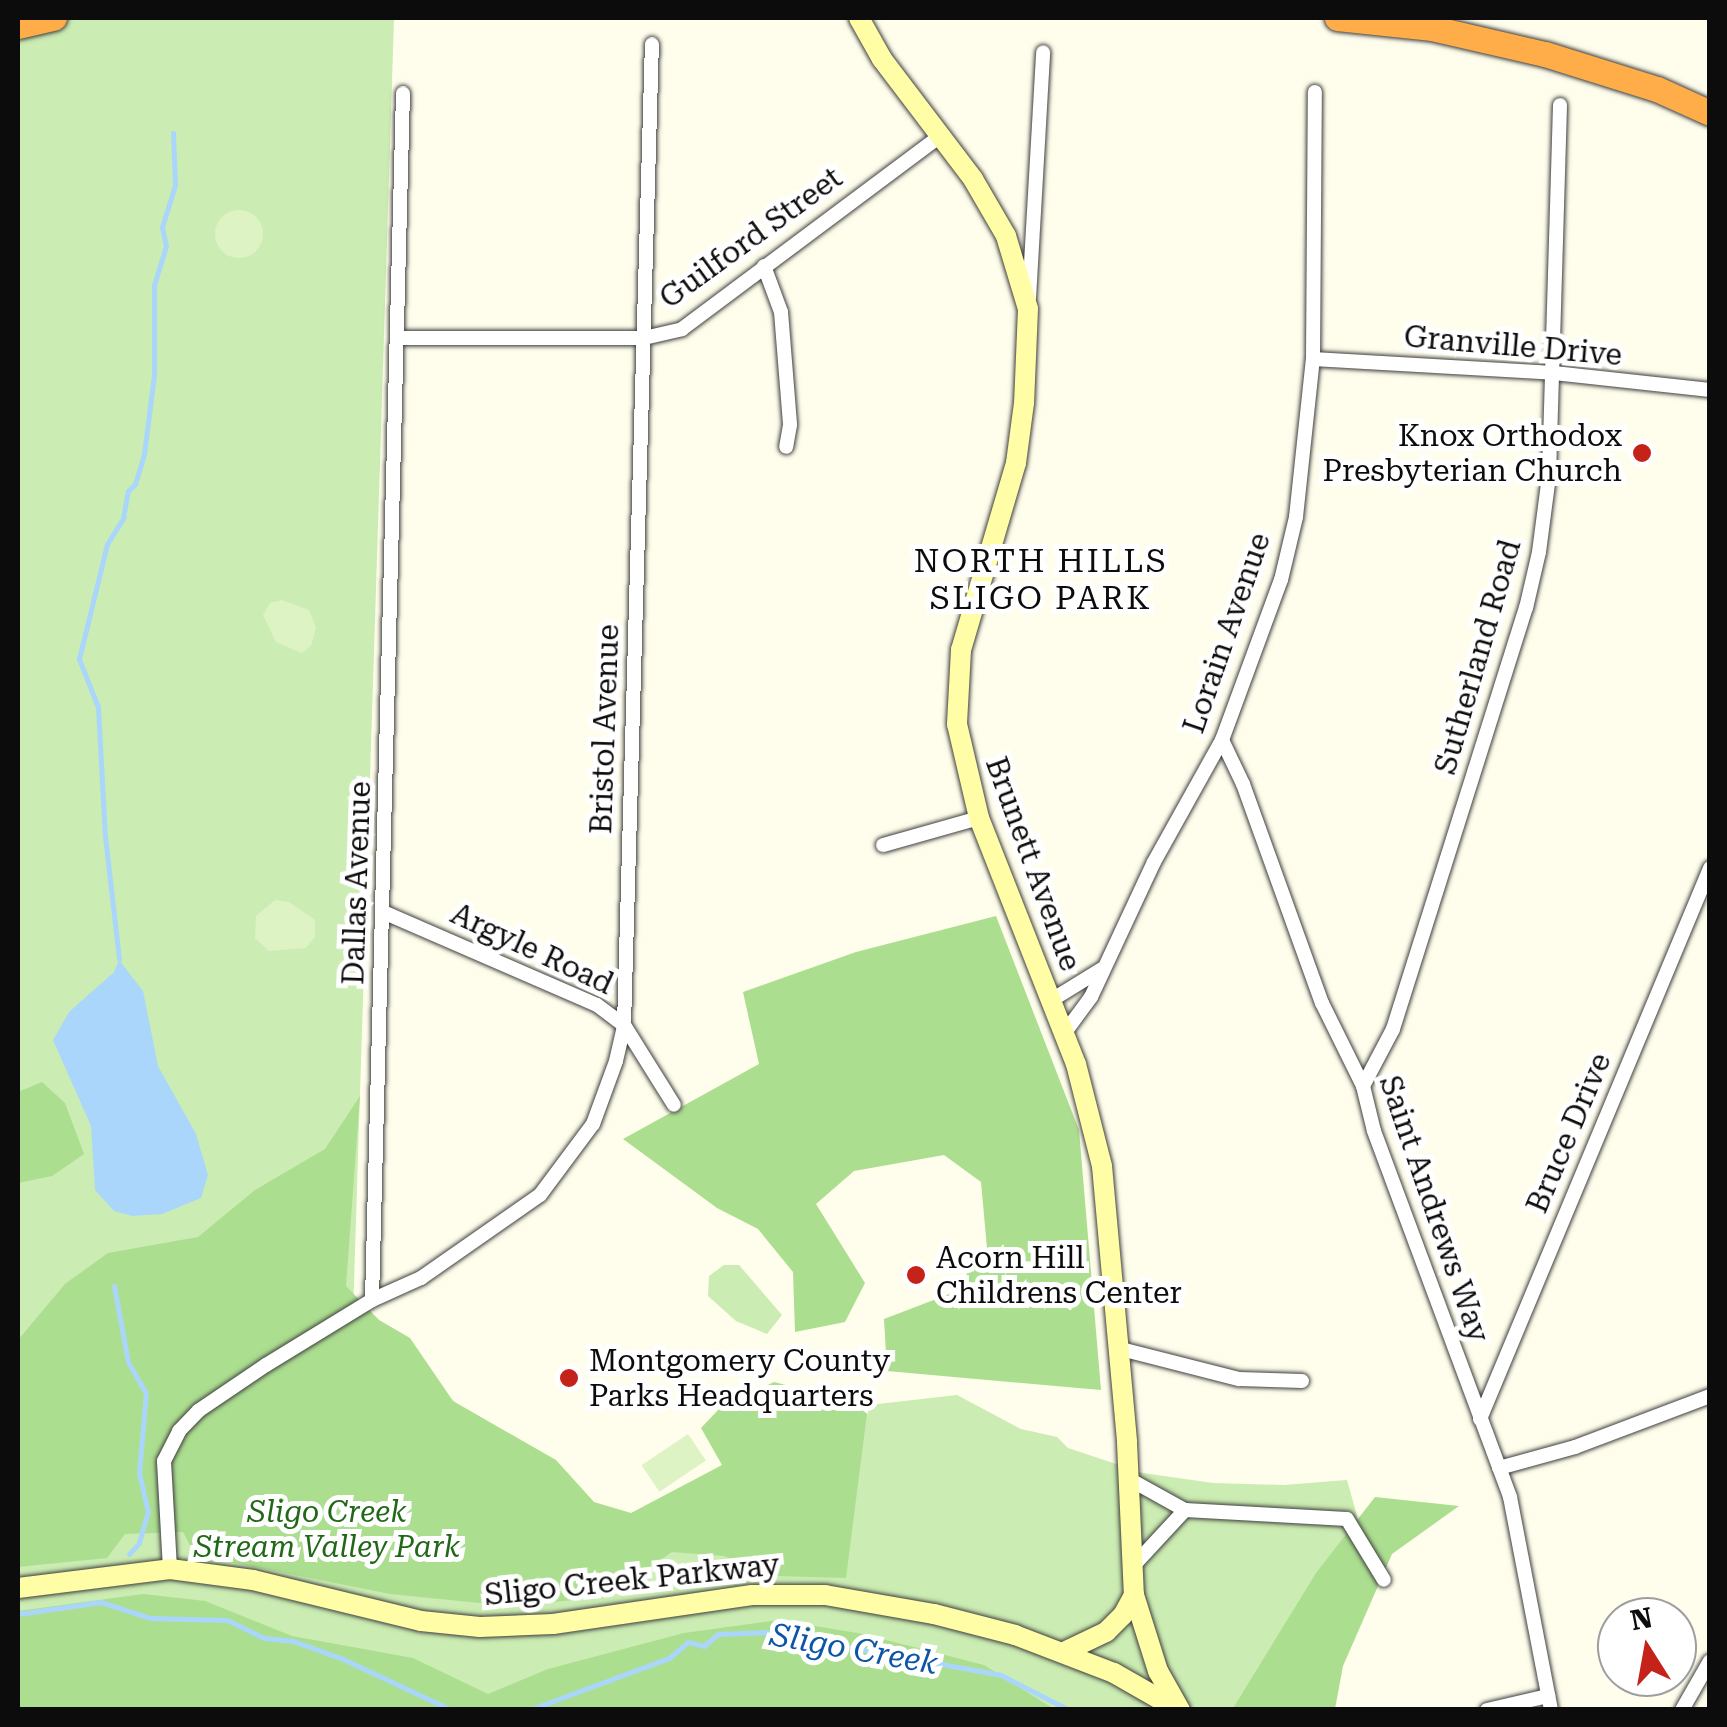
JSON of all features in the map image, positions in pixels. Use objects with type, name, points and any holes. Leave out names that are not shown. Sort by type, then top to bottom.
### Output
[{"type":"highway","points":[[18,26],[54,18]]},
{"type":"highway","points":[[1337,18],[1432,28],[1545,54],[1657,89],[1710,114]]},
{"type":"street","name":"Brunett Avenue","points":[[859,18],[882,58],[973,179],[1006,236],[1028,309],[1024,403],[1016,463],[961,650],[957,724],[979,818],[1076,1064],[1102,1166],[1135,1564],[1134,1595],[1158,1671],[1179,1710]]},
{"type":"street","name":"Bristol Avenue","points":[[372,1300],[421,1278],[540,1195],[593,1124],[607,1094],[624,1025],[652,44]]},
{"type":"street","points":[[1028,309],[1043,52]]},
{"type":"street","name":"Lorain Avenue","points":[[1063,1035],[1092,997],[1154,862],[1222,740],[1281,580],[1300,485],[1313,359],[1315,92]]},
{"type":"street","name":"Dallas Avenue","points":[[372,1300],[403,93]]},
{"type":"street","name":"Sutherland Road","points":[[1363,1086],[1394,1029],[1526,608],[1549,476],[1560,106]]},
{"type":"street","name":"Guilford Street","points":[[398,338],[644,338],[682,329],[939,137]]},
{"type":"street","points":[[764,266],[781,312],[790,425],[786,447]]},
{"type":"street","name":"Granville Drive","points":[[1313,359],[1554,372],[1710,390]]},
{"type":"street","name":"Saint Andrews Way","points":[[1222,740],[1243,784],[1322,1003],[1363,1086],[1374,1132],[1510,1498],[1550,1703]]},
{"type":"street","points":[[883,845],[979,818]]},
{"type":"street","name":"Bruce Drive","points":[[1480,1419],[1710,868]]},
{"type":"street","name":"Argyle Road","points":[[383,912],[567,989],[624,1025],[674,1105]]},
{"type":"street","points":[[1050,1000],[1110,962]]},
{"type":"street","points":[[170,1569],[164,1461],[179,1431],[198,1411],[252,1374],[372,1300]]},
{"type":"street","points":[[1117,1348],[1239,1379],[1302,1380]]},
{"type":"street","points":[[1499,1468],[1575,1447],[1710,1396]]},
{"type":"street","points":[[1128,1479],[1185,1510],[1348,1519],[1384,1580]]},
{"type":"street","points":[[1135,1564],[1185,1510]]},
{"type":"street","name":"Sligo Creek Parkway","points":[[18,1588],[170,1569],[252,1580],[421,1620],[480,1628],[553,1624],[752,1595],[825,1595],[934,1614],[1064,1652],[1137,1684],[1179,1710]]},
{"type":"street","points":[[1064,1652],[1106,1632],[1124,1615],[1134,1595]]},
{"type":"street","points":[[1682,1710],[1710,1660]]},
{"type":"street","points":[[1488,1710],[1550,1703]]},
{"type":"green space","name":"Sligo Creek Stream Valley Park","points":[[18,18],[394,18],[353,1315],[374,1324],[610,1552],[861,1406],[957,1395],[1021,1429],[1057,1437],[1068,1448],[1143,1473],[1213,1483],[1284,1485],[1347,1480],[1374,1577],[1321,1709],[18,1709]]},
{"type":"green space","points":[[239,210],[256,217],[263,234],[256,251],[239,258],[222,251],[215,234],[222,217]]},
{"type":"green space","points":[[282,600],[309,610],[316,628],[311,646],[302,653],[276,642],[263,615],[270,603]]},
{"type":"green space","points":[[275,900],[289,902],[315,920],[315,937],[306,948],[269,951],[255,938],[256,916]]},
{"type":"green space","points":[[996,916],[1079,1130],[1101,1390],[887,1371],[884,1319],[952,1293],[987,1248],[981,1182],[944,1155],[854,1171],[816,1204],[865,1283],[845,1322],[795,1332],[793,1272],[758,1229],[717,1208],[623,1139],[759,1064],[743,992],[856,952]]},
{"type":"green space","points":[[42,1082],[65,1103],[84,1154],[52,1176],[18,1183],[18,1092]]},
{"type":"green space","name":"Sligo Creek Stream Valley Park","points":[[360,1096],[346,1286],[379,1320],[410,1338],[453,1401],[556,1460],[594,1502],[631,1513],[722,1465],[701,1428],[720,1408],[774,1382],[868,1406],[846,1578],[774,1576],[724,1556],[672,1552],[605,1597],[511,1606],[390,1594],[195,1555],[183,1532],[125,1534],[107,1558],[18,1567],[18,1340],[65,1284],[108,1253],[198,1237],[255,1190],[325,1149]]},
{"type":"green space","points":[[724,1265],[739,1265],[782,1315],[767,1334],[736,1321],[708,1296],[709,1276]]},
{"type":"green space","points":[[688,1434],[706,1461],[659,1492],[642,1465]]},
{"type":"green space","points":[[1375,1497],[1459,1506],[1392,1554],[1343,1666],[1335,1709],[1232,1710],[1316,1573]]},
{"type":"green space","points":[[143,1594],[205,1601],[292,1636],[413,1658],[488,1694],[548,1669],[684,1633],[779,1620],[863,1634],[984,1665],[1054,1709],[18,1709],[18,1611]]},
{"type":"water","points":[[119,960],[143,991],[158,1066],[196,1134],[208,1175],[201,1198],[162,1214],[132,1216],[114,1211],[95,1190],[91,1126],[53,1040],[69,1012],[114,972]]},
{"type":"waterway","points":[[119,959],[105,837],[98,707],[79,659],[107,544],[123,518],[128,491],[135,484],[144,454],[154,375],[154,285],[166,246],[162,227],[175,185],[173,133]]},
{"type":"waterway","points":[[114,1286],[128,1362],[146,1393],[139,1473],[148,1511],[139,1543],[129,1554]]},
{"type":"waterway","name":"Sligo Creek","points":[[18,1614],[101,1602],[150,1618],[227,1620],[264,1638],[293,1641],[343,1659],[452,1710]]},
{"type":"waterway","name":"Sligo Creek","points":[[529,1710],[669,1658],[688,1642],[704,1646],[718,1634],[769,1632],[1001,1675],[1069,1710]]},
{"type":"place","name":"Knox Orthodox Presbyterian Church","points":[[1642,453]]},
{"type":"place","name":"Acorn Hill Childrens Center","points":[[916,1275]]},
{"type":"place","name":"Montgomery County Parks Headquarters","points":[[569,1378]]},
{"type":"district","name":"NORTH HILLS SLIGO PARK","points":[[1041,580]]}]
